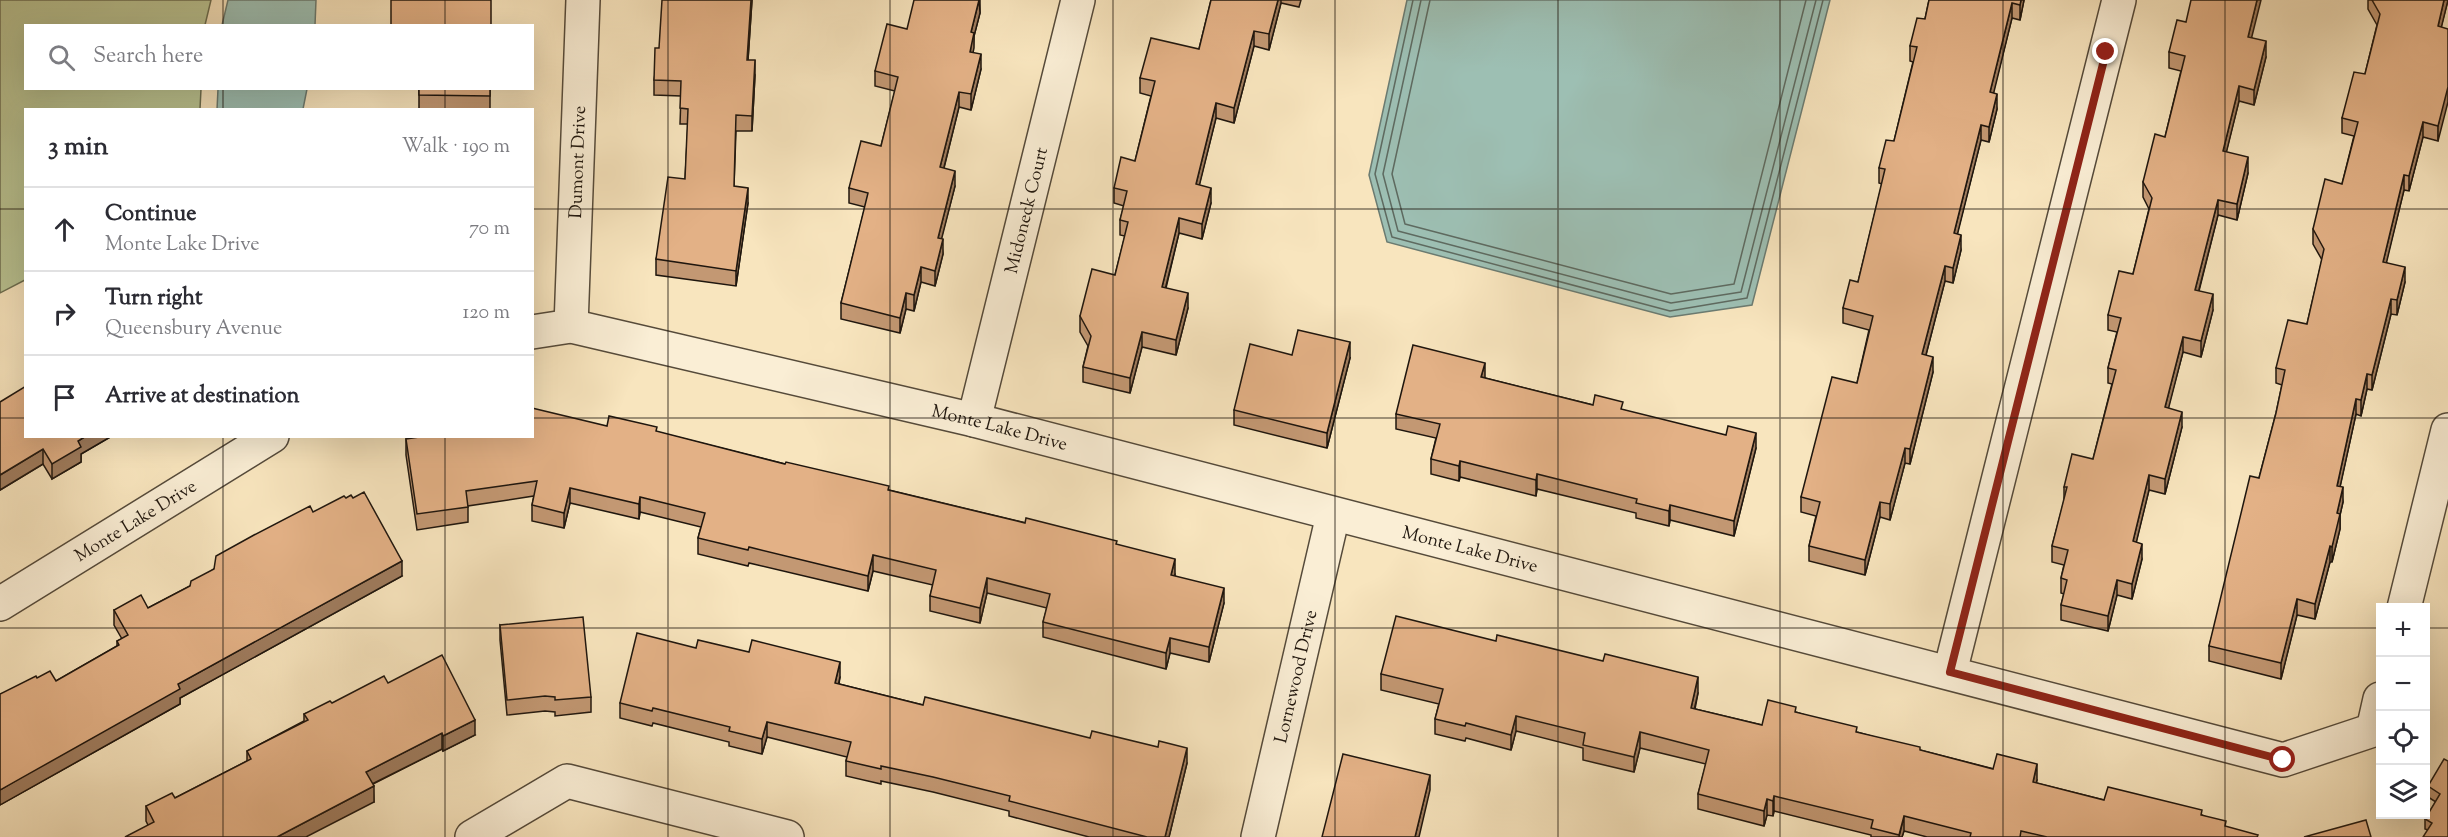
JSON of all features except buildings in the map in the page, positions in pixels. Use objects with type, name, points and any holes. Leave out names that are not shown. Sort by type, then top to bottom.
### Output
[{"type":"street","name":"Dumont Drive","points":[[571,326],[583,0]]},
{"type":"street","name":"Midoneck Court","points":[[974,420],[1078,0]]},
{"type":"street","points":[[1950,672],[2119,0]]},
{"type":"street","name":"Monte Lake Drive","points":[[534,332],[571,326],[974,420],[2283,760],[2373,730],[2377,711]]},
{"type":"street","points":[[2405,603],[2448,430]]},
{"type":"street","name":"Monte Lake Drive","points":[[0,604],[269,438]]},
{"type":"street","name":"Lornewood Drive","points":[[1258,837],[1333,514]]},
{"type":"street","points":[[472,837],[567,781],[787,837]]},
{"type":"green space","points":[[0,0],[211,0],[205,24],[24,24],[24,90],[201,90],[200,108],[24,108],[24,281],[0,293]]},
{"type":"water","points":[[228,0],[316,0],[315,24],[222,24]]},
{"type":"water","points":[[1407,0],[1830,0],[1752,305],[1670,317],[1387,242],[1369,175]]},
{"type":"water","points":[[218,90],[307,90],[303,108],[217,108]]},
{"type":"route","points":[[2106,52],[1950,672],[2283,760]]}]
